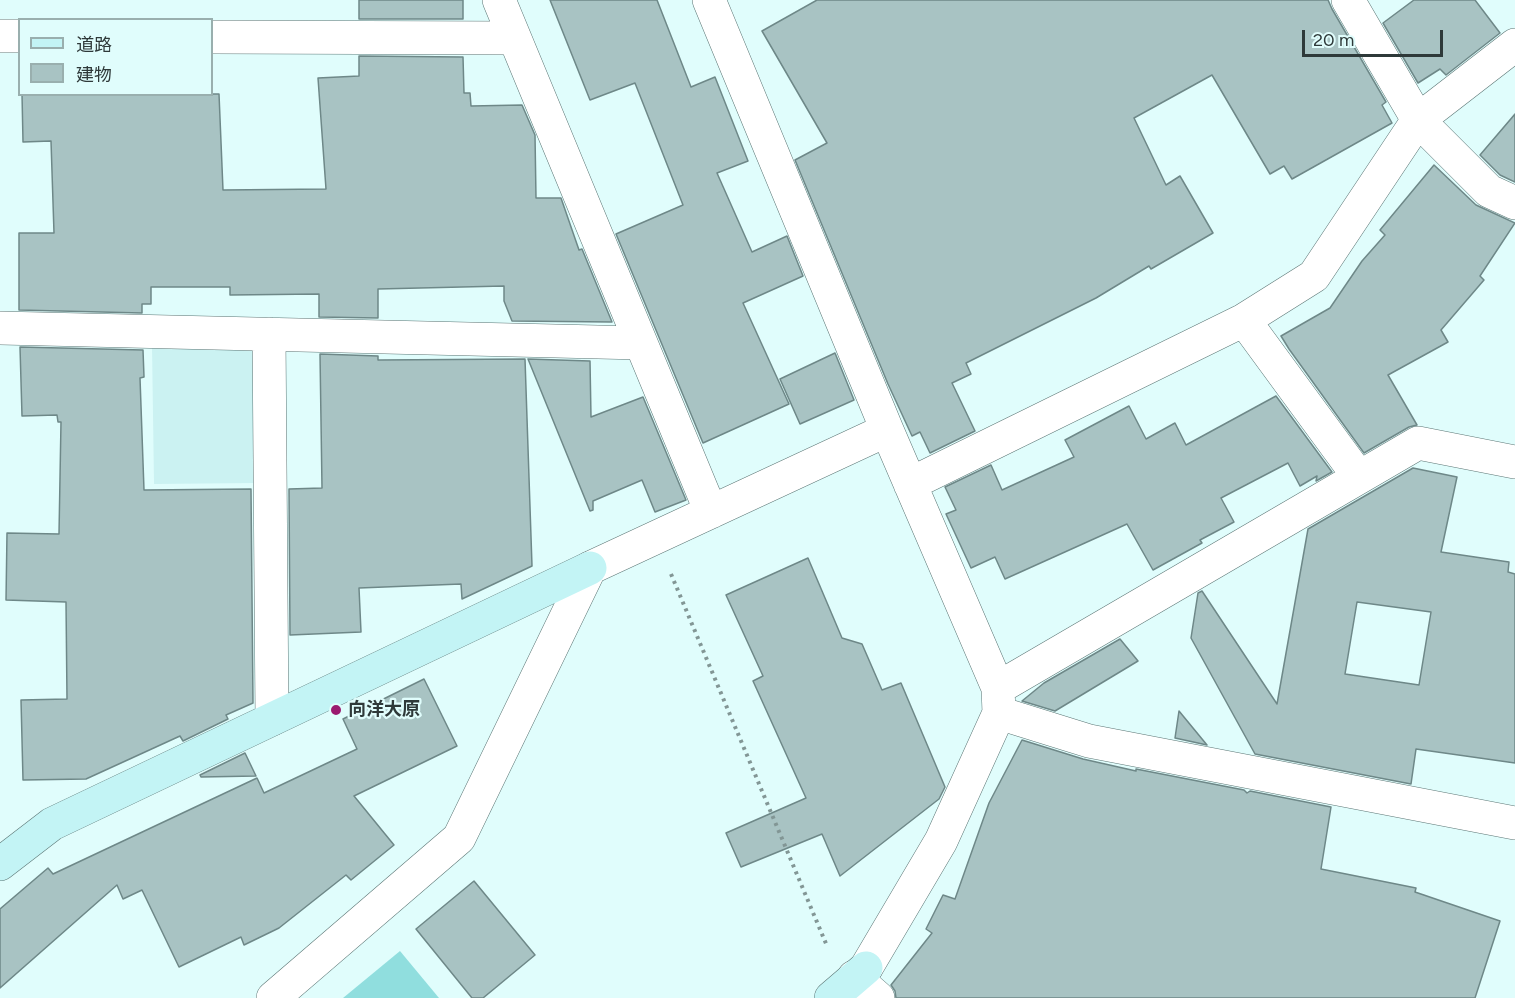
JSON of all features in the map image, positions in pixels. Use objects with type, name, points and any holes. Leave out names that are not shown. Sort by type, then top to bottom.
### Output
[{"type":"street","points":[[499,0],[711,512]]},
{"type":"street","points":[[709,0],[999,701],[1089,741],[1515,823]]},
{"type":"street","points":[[1348,0],[1418,120],[1489,190],[1515,203]]},
{"type":"street","points":[[0,36],[18,36]]},
{"type":"street","points":[[213,37],[514,38]]},
{"type":"street","points":[[910,484],[1244,320],[1314,276],[1418,120],[1515,45]]},
{"type":"street","points":[[1244,320],[1359,477]]},
{"type":"street","points":[[0,328],[640,343]]},
{"type":"street","points":[[269,334],[272,719]]},
{"type":"street","points":[[0,864],[52,824],[590,568],[887,430]]},
{"type":"street","points":[[855,986],[941,841],[999,701],[1359,477],[1418,443],[1515,462]]},
{"type":"street","points":[[273,998],[459,838],[590,568]]},
{"type":"path","points":[[656,537],[855,986]]},
{"type":"shaded area","points":[[152,347],[253,349],[256,483],[154,484]]},
{"type":"shaded area","points":[[400,951],[439,998],[343,998]]},
{"type":"building","points":[[359,0],[463,0],[463,19],[359,19]]},
{"type":"building","points":[[550,0],[657,0],[691,87],[715,77],[748,161],[717,173],[752,252],[787,236],[803,276],[743,303],[789,404],[703,443],[616,234],[683,205],[635,83],[590,100]]},
{"type":"building","points":[[817,0],[1328,0],[1386,102],[1382,105],[1392,123],[1292,179],[1284,166],[1270,174],[1212,75],[1134,118],[1166,185],[1180,176],[1213,233],[1151,269],[1149,266],[1096,298],[966,363],[971,374],[952,383],[975,431],[930,453],[920,432],[912,436],[888,384],[795,160],[827,143],[762,31]]},
{"type":"building","points":[[1414,0],[1475,0],[1500,33],[1446,75],[1440,69],[1418,83],[1383,23]]},
{"type":"building","points":[[359,56],[463,57],[464,93],[470,93],[471,106],[522,105],[535,135],[536,198],[561,198],[579,250],[582,249],[612,322],[512,321],[504,301],[504,286],[378,289],[378,318],[319,317],[319,294],[230,295],[230,287],[151,287],[151,304],[142,304],[142,313],[19,310],[19,233],[54,233],[51,141],[23,142],[22,96],[213,96],[213,94],[219,94],[223,190],[326,189],[318,78],[359,76]]},
{"type":"building","points":[[1515,114],[1515,182],[1500,175],[1480,155]]},
{"type":"building","points":[[1434,165],[1476,205],[1515,223],[1480,276],[1484,280],[1441,330],[1448,342],[1388,375],[1417,425],[1409,427],[1364,453],[1281,336],[1330,308],[1362,261],[1385,235],[1380,230]]},
{"type":"building","points":[[20,347],[143,350],[144,377],[140,378],[144,490],[251,489],[253,703],[226,715],[228,719],[183,741],[180,736],[86,779],[23,780],[21,700],[67,699],[66,602],[6,600],[7,533],[59,534],[61,422],[58,422],[57,415],[22,416]]},
{"type":"building","points":[[835,353],[854,400],[800,424],[780,379]]},
{"type":"building","points":[[320,354],[378,356],[378,360],[525,359],[532,566],[462,599],[461,584],[359,588],[361,632],[290,635],[289,489],[322,488]]},
{"type":"building","points":[[528,359],[590,361],[591,417],[643,397],[686,500],[655,512],[642,480],[593,501],[593,510],[590,511]]},
{"type":"building","points":[[1276,396],[1332,472],[1316,481],[1317,476],[1300,486],[1288,463],[1221,498],[1234,522],[1200,540],[1202,543],[1153,570],[1127,524],[1005,579],[995,557],[971,568],[946,514],[956,510],[945,487],[991,465],[1002,490],[1074,457],[1065,440],[1129,406],[1146,439],[1175,423],[1186,445]]},
{"type":"building","points":[[1413,468],[1457,477],[1441,552],[1509,562],[1508,572],[1515,574],[1515,763],[1416,749],[1411,784],[1255,754],[1191,638],[1198,593],[1202,591],[1277,704],[1308,529]],"holes":[[[1357,602],[1431,612],[1419,685],[1345,674]]]},
{"type":"building","points":[[808,558],[842,638],[862,644],[882,690],[901,683],[945,787],[939,799],[840,876],[822,834],[741,867],[726,833],[806,798],[753,681],[763,676],[726,595]]},
{"type":"building","points":[[1120,639],[1138,661],[1055,711],[1022,701],[1044,683]]},
{"type":"building","points":[[424,679],[457,746],[354,796],[394,845],[351,880],[346,875],[279,928],[244,945],[241,937],[179,967],[142,890],[123,899],[117,885],[0,988],[0,909],[48,868],[53,874],[257,778],[264,793],[357,749],[343,719]]},
{"type":"building","points":[[1179,711],[1207,745],[1175,738]]},
{"type":"building","points":[[1022,740],[1083,759],[1136,771],[1136,769],[1244,790],[1247,793],[1250,791],[1331,807],[1321,869],[1416,888],[1415,892],[1500,921],[1475,998],[896,998],[891,985],[932,933],[926,929],[943,895],[955,899],[989,803]]},
{"type":"building","points":[[245,753],[256,776],[201,777],[200,775]]},
{"type":"building","points":[[474,881],[535,955],[483,998],[472,998],[416,929]]},
{"type":"place","name":"向洋大原","points":[[336,710]]}]
